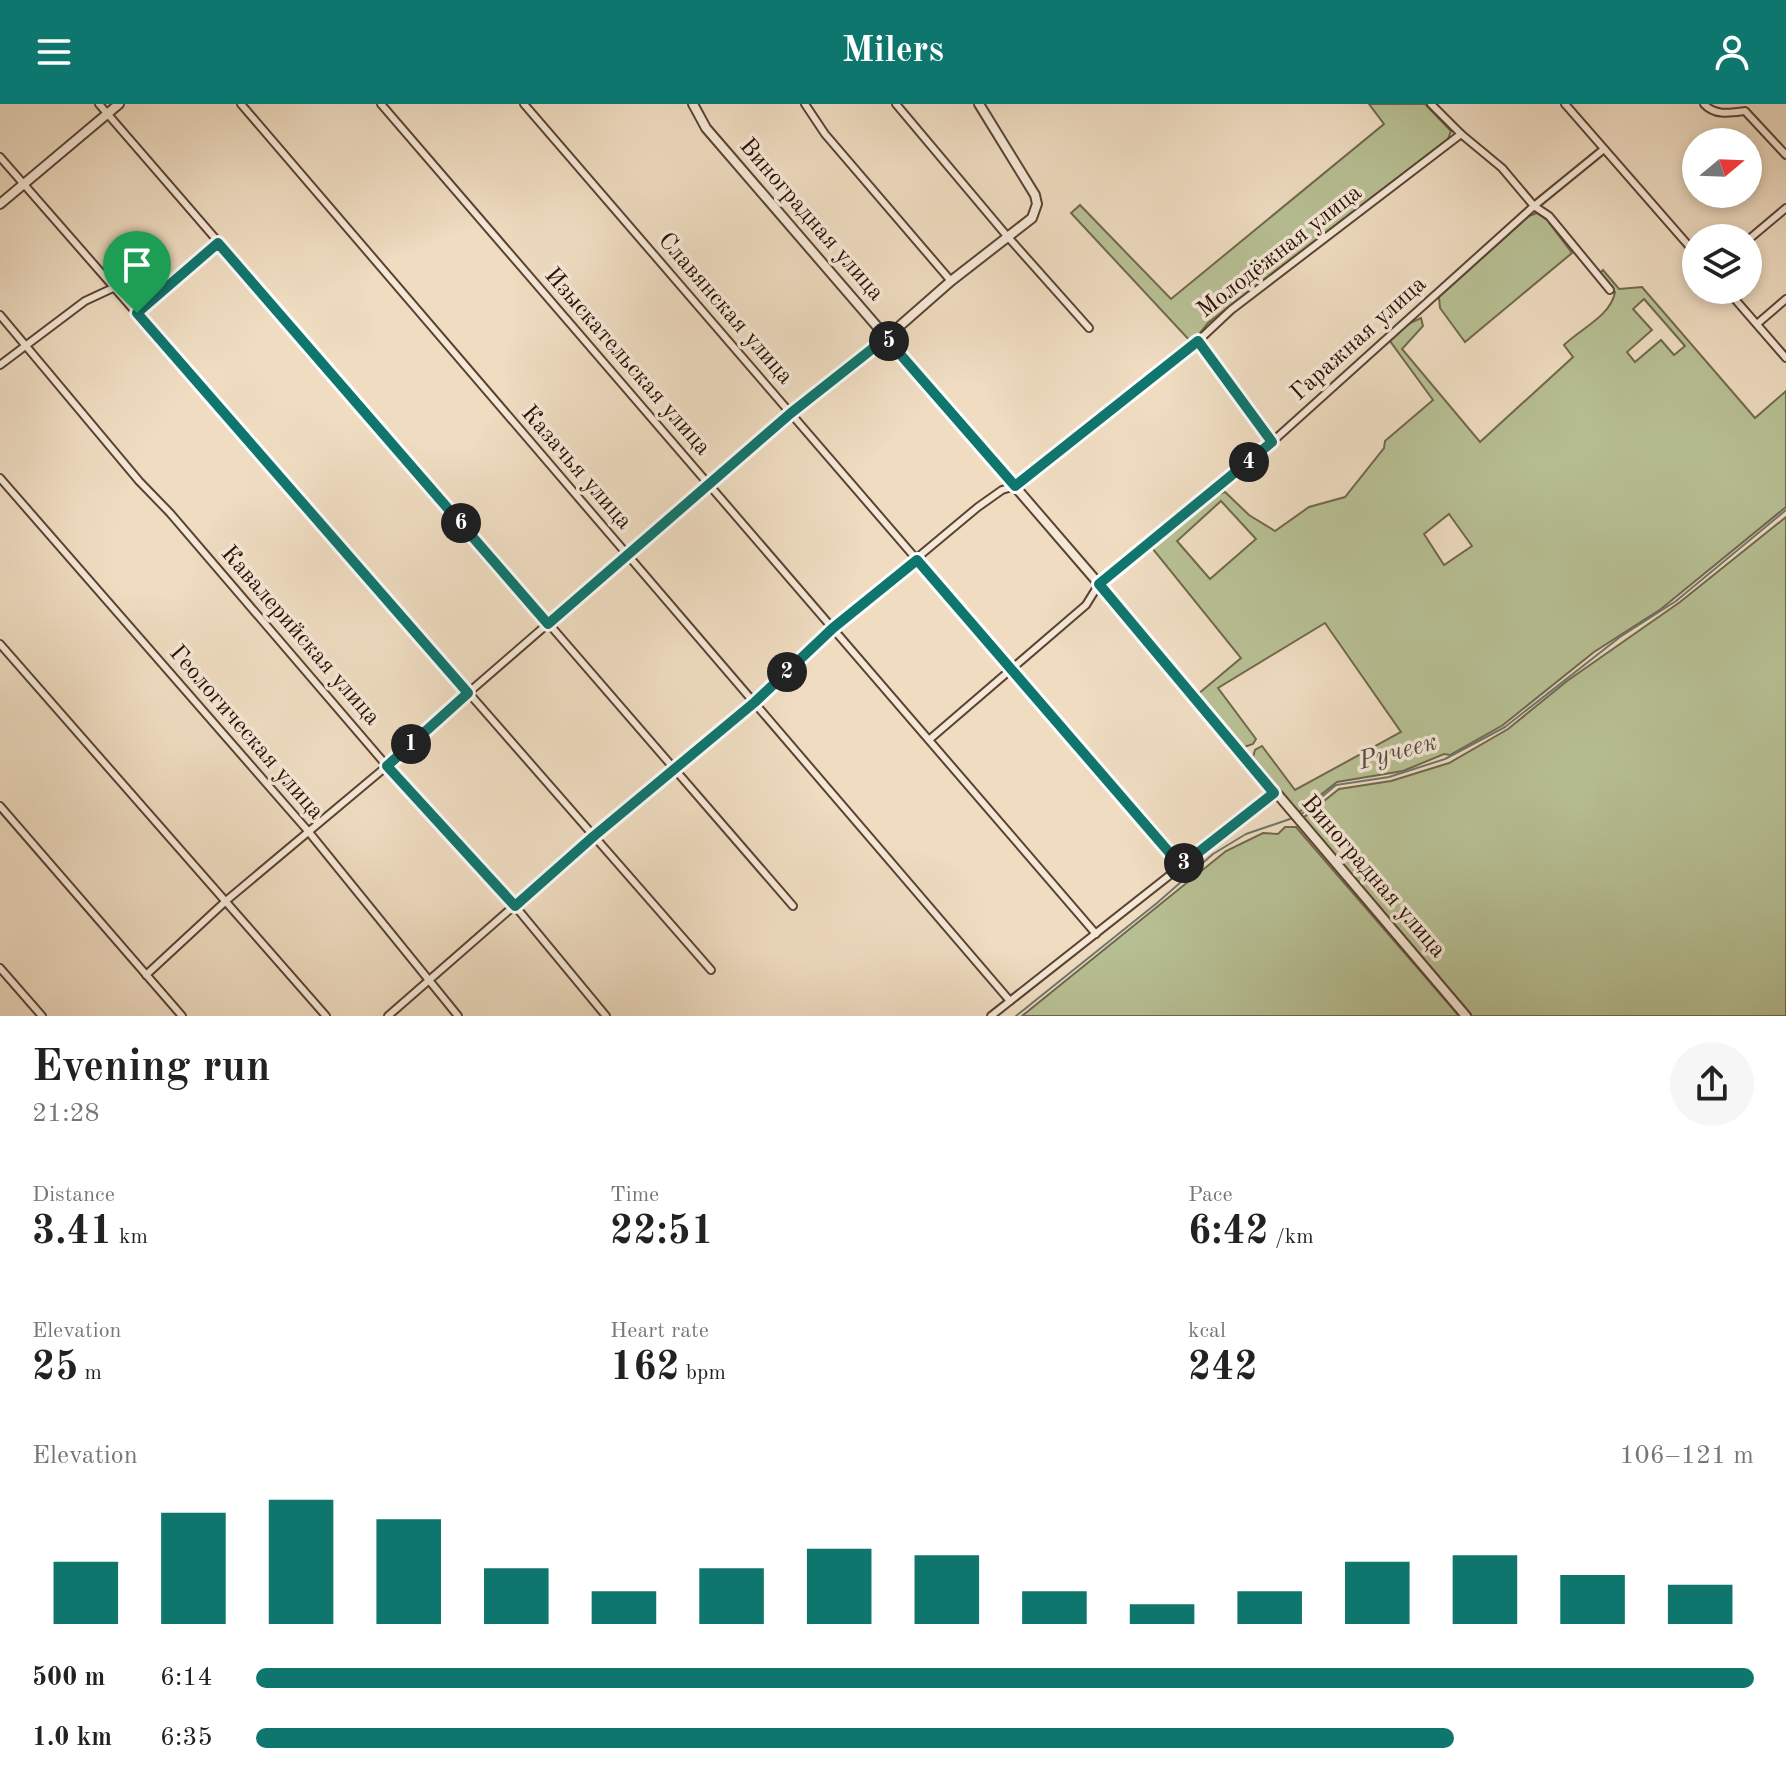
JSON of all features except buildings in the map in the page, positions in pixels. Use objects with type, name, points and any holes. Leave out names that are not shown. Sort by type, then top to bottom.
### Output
[{"type":"street","points":[[99,104],[793,906]]},
{"type":"street","points":[[0,204],[119,104]]},
{"type":"street","name":"Казачья улица","points":[[241,104],[1010,1001]]},
{"type":"street","name":"Изыскательская улица","points":[[381,104],[1096,934]]},
{"type":"street","name":"Славянская улица","points":[[524,104],[1181,866]]},
{"type":"street","name":"Виноградная улица","points":[[693,104],[706,128],[1466,1016]]},
{"type":"street","points":[[805,104],[825,134],[951,281]]},
{"type":"street","points":[[896,104],[1089,328]]},
{"type":"street","points":[[146,975],[227,900],[387,766],[791,413],[1032,218],[1037,204],[1035,195],[979,104]]},
{"type":"street","points":[[1431,104],[1502,168],[1534,206],[1549,216],[1610,290]]},
{"type":"street","points":[[1565,104],[1682,238]]},
{"type":"street","points":[[1704,104],[1710,110],[1724,113],[1745,111],[1786,155]]},
{"type":"street","name":"Молодёжная улица","points":[[388,1016],[594,836],[755,702],[833,628],[978,507],[1002,490],[1015,486],[1198,341],[1231,310],[1461,134]]},
{"type":"street","name":"Гаражная улица","points":[[930,739],[1086,605],[1099,584],[1272,442],[1534,206],[1604,149]]},
{"type":"street","points":[[0,157],[711,970]]},
{"type":"street","points":[[1762,228],[1786,208]]},
{"type":"street","points":[[137,313],[218,243]]},
{"type":"street","points":[[0,365],[85,301],[113,288]]},
{"type":"street","points":[[1757,324],[1786,299]]},
{"type":"street","points":[[1739,304],[1786,358]]},
{"type":"street","name":"Кавалерийская улица","points":[[0,315],[387,766],[515,906],[606,1016]]},
{"type":"street","points":[[1198,341],[1272,442]]},
{"type":"street","name":"Геологическая улица","points":[[0,478],[308,831],[458,1016]]},
{"type":"street","points":[[0,644],[326,1016]]},
{"type":"street","points":[[991,1016],[1274,793]]},
{"type":"street","points":[[0,806],[182,1016]]},
{"type":"street","points":[[0,968],[42,1016]]},
{"type":"green space","points":[[1369,104],[1425,104],[1451,131],[1448,139],[1208,323],[1192,343],[1071,213],[1080,205],[1171,299],[1384,124]]},
{"type":"green space","points":[[1537,213],[1547,220],[1572,253],[1465,342],[1440,308],[1439,297],[1529,216]]},
{"type":"green space","points":[[1603,270],[1619,289],[1642,287],[1755,418],[1786,391],[1786,507],[1661,609],[1594,652],[1503,725],[1450,755],[1444,754],[1403,771],[1337,782],[1298,813],[1253,757],[1255,750],[1262,746],[1295,790],[1401,732],[1325,623],[1218,688],[1256,739],[1253,744],[1244,747],[1198,694],[1241,658],[1152,548],[1215,495],[1225,492],[1249,515],[1275,531],[1309,507],[1345,497],[1384,448],[1385,441],[1433,400],[1390,341],[1408,324],[1421,318],[1423,326],[1402,349],[1480,442],[1573,357],[1564,345],[1608,308],[1615,292],[1599,274]],"holes":[[[1644,299],[1685,346],[1674,355],[1661,340],[1635,362],[1627,352],[1652,330],[1633,309]],[[1221,501],[1256,539],[1210,579],[1177,541]],[[1449,514],[1472,546],[1444,565],[1424,534]]]},
{"type":"green space","points":[[1786,517],[1786,1016],[1472,1016],[1303,818],[1339,789],[1391,781],[1449,763],[1508,729],[1567,681],[1680,602]]},
{"type":"green space","points":[[1285,827],[1296,827],[1459,1016],[1022,1016],[1226,851],[1263,833],[1278,834]]},
{"type":"waterway","name":"Ручеек","points":[[1299,816],[1336,785],[1389,777],[1445,759],[1505,727],[1620,637],[1676,601],[1786,510]]},
{"type":"waterway","name":"Ручеек","points":[[1016,1016],[1213,854],[1246,834],[1293,818]]},
{"type":"route","points":[[218,243],[548,624],[791,413],[886,338],[1015,486],[1198,341],[1272,442],[1099,584],[1274,793],[1181,866],[917,560],[833,628],[755,702],[515,906],[387,766],[468,693],[137,313],[218,243]]}]
